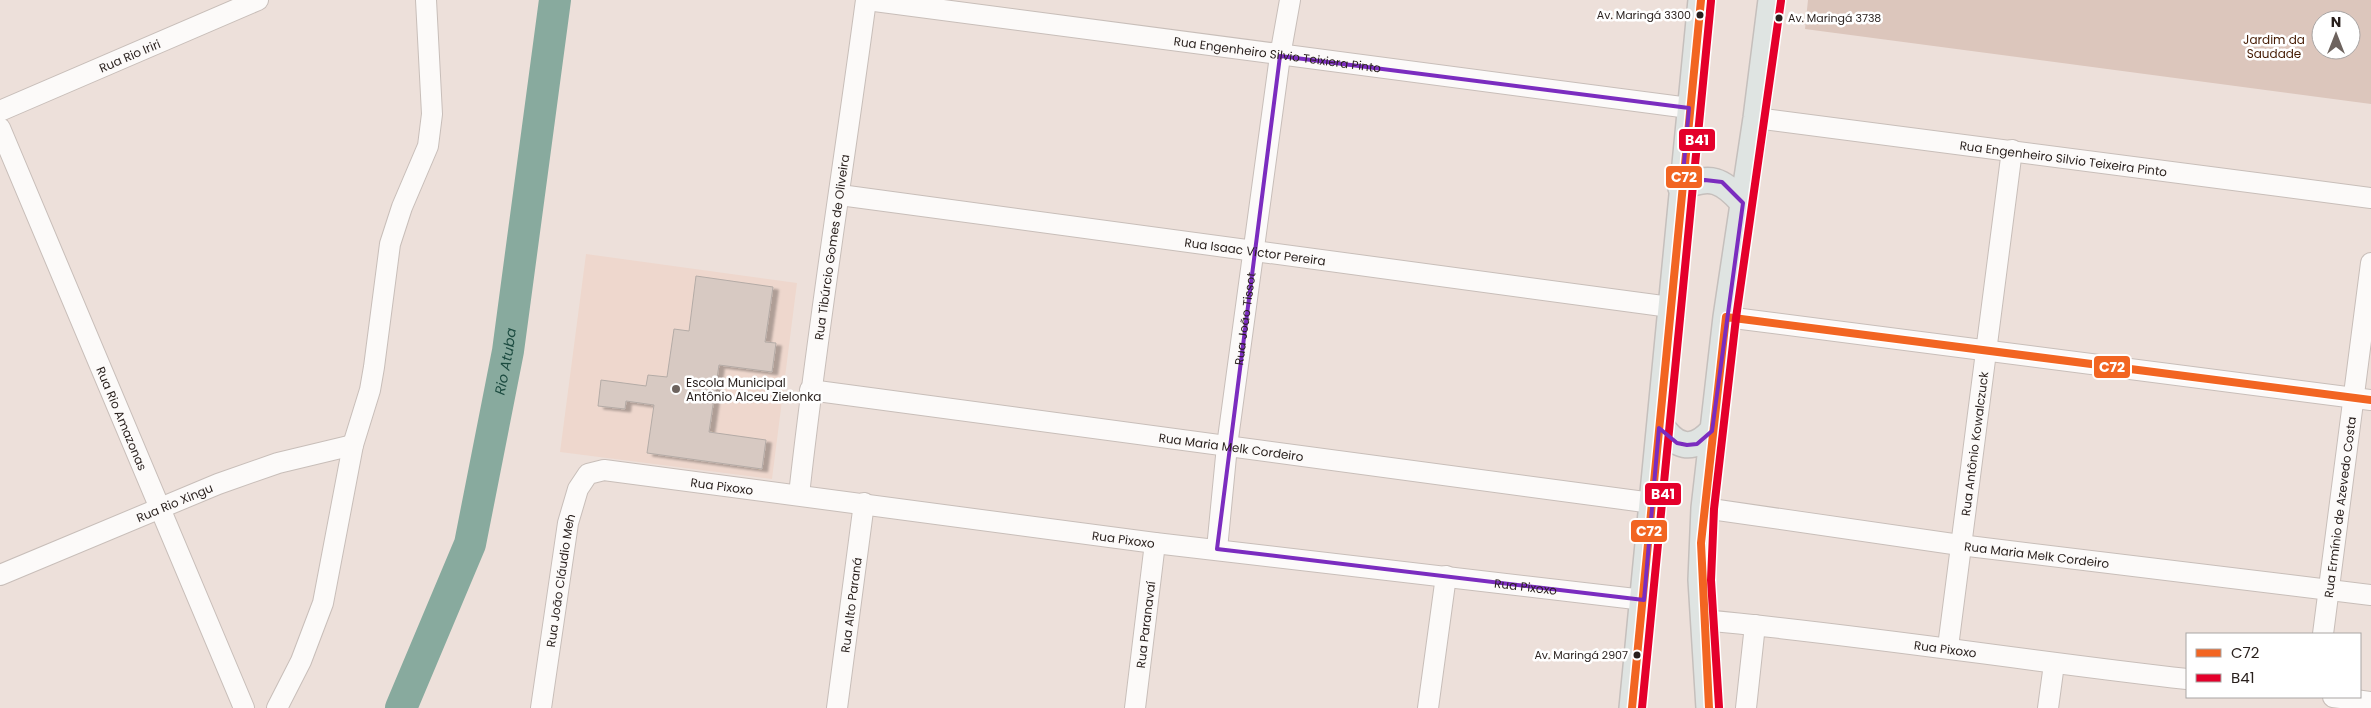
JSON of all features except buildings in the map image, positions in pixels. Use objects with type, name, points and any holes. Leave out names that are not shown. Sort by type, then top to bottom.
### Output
[{"type":"main road","points":[[1632,708],[1644,600],[1681,188],[1701,0]]},
{"type":"main road","points":[[1708,708],[1701,543],[1704,508],[1726,317],[1772,0]]},
{"type":"main road","points":[[1681,188],[1705,180],[1722,182],[1743,203]]},
{"type":"main road","points":[[1660,424],[1676,443],[1687,445],[1697,444],[1712,431]]},
{"type":"street","name":"Rua Rio Iriri","points":[[0,110],[258,0]]},
{"type":"street","points":[[278,708],[301,661],[324,603],[353,445],[373,375],[390,244],[402,207],[428,146],[431,130],[426,0]]},
{"type":"street","name":"Rua Engenheiro Silvio Teixiera Pinto","points":[[866,0],[1280,56],[1689,108]]},
{"type":"street","name":"Rua Tibúrcio Gomes de Oliveira","points":[[799,495],[810,390],[840,194],[866,0]]},
{"type":"street","name":"Rua João Tissot","points":[[1216,549],[1227,446],[1280,56],[1290,0]]},
{"type":"street","name":"Rua Engenheiro Silvio Teixeira Pinto","points":[[1756,118],[2371,198]]},
{"type":"street","name":"Rua Rio Amazonas","points":[[0,128],[244,708]]},
{"type":"street","name":"Rua Antônio Kowalczuck","points":[[1948,647],[2012,150]]},
{"type":"street","name":"Rua Isaac Victor Pereira","points":[[840,194],[1670,307]]},
{"type":"street","name":"Rua Ermínio de Azevedo Costa","points":[[2323,633],[2363,399],[2371,262]]},
{"type":"street","points":[[1726,317],[2363,399]]},
{"type":"street","name":"Rua Maria Melk Cordeiro","points":[[810,390],[1652,503]]},
{"type":"street","name":"Rua Rio Xingu","points":[[0,575],[159,507],[278,463],[353,445]]},
{"type":"street","name":"Rua Pixoxo","points":[[604,470],[1155,543],[1644,600]]},
{"type":"street","name":"Rua João Cláudio Meh","points":[[541,708],[568,523],[578,488],[588,474],[604,470]]},
{"type":"street","name":"Rua Alto Paraná","points":[[837,708],[864,503]]},
{"type":"street","name":"Rua Maria Melk Cordeiro","points":[[1704,508],[1960,545],[2371,595]]},
{"type":"street","name":"Rua Paranavaí","points":[[1135,708],[1155,543]]},
{"type":"street","points":[[1428,708],[1446,576]]},
{"type":"street","name":"Rua Pixoxo","points":[[1703,620],[1948,647],[2054,664],[2186,680]]},
{"type":"street","points":[[1746,708],[1755,625]]},
{"type":"street","points":[[2048,708],[2054,664]]},
{"type":"street","points":[[2343,701],[2371,702]]},
{"type":"highlighted area","points":[[1280,56],[1689,108],[1682,185],[1705,180],[1722,182],[1743,203],[1712,431],[1697,444],[1687,445],[1677,443],[1659,428],[1644,600],[1217,549]]},
{"type":"shaded area","name":"Escola Municipal Antônio Alceu Zielonka","points":[[586,254],[797,283],[772,479],[560,452]]},
{"type":"green space","name":"Jardim da Saudade","points":[[1808,0],[2371,0],[2371,104],[1805,29]]},
{"type":"waterway","name":"Rio Atuba","points":[[401,708],[470,544],[508,351],[555,0]]},
{"type":"transit line","name":"C72","points":[[1632,708],[1701,0]]},
{"type":"transit line","name":"B41","points":[[1642,708],[1711,1]]},
{"type":"transit line","name":"B41","points":[[1719,707],[1711,580],[1714,509],[1736,318],[1781,1]]},
{"type":"transit line","name":"C72","points":[[1709,708],[1701,543],[1726,317],[2371,400]]},
{"type":"place","name":"Av. Maringá 3300","points":[[1700,15]]},
{"type":"place","name":"Av. Maringá 3738","points":[[1779,18]]},
{"type":"place","name":"Escola Municipal Antônio Alceu Zielonka","points":[[676,389]]},
{"type":"place","name":"Av. Maringá 2907","points":[[1637,655]]}]
